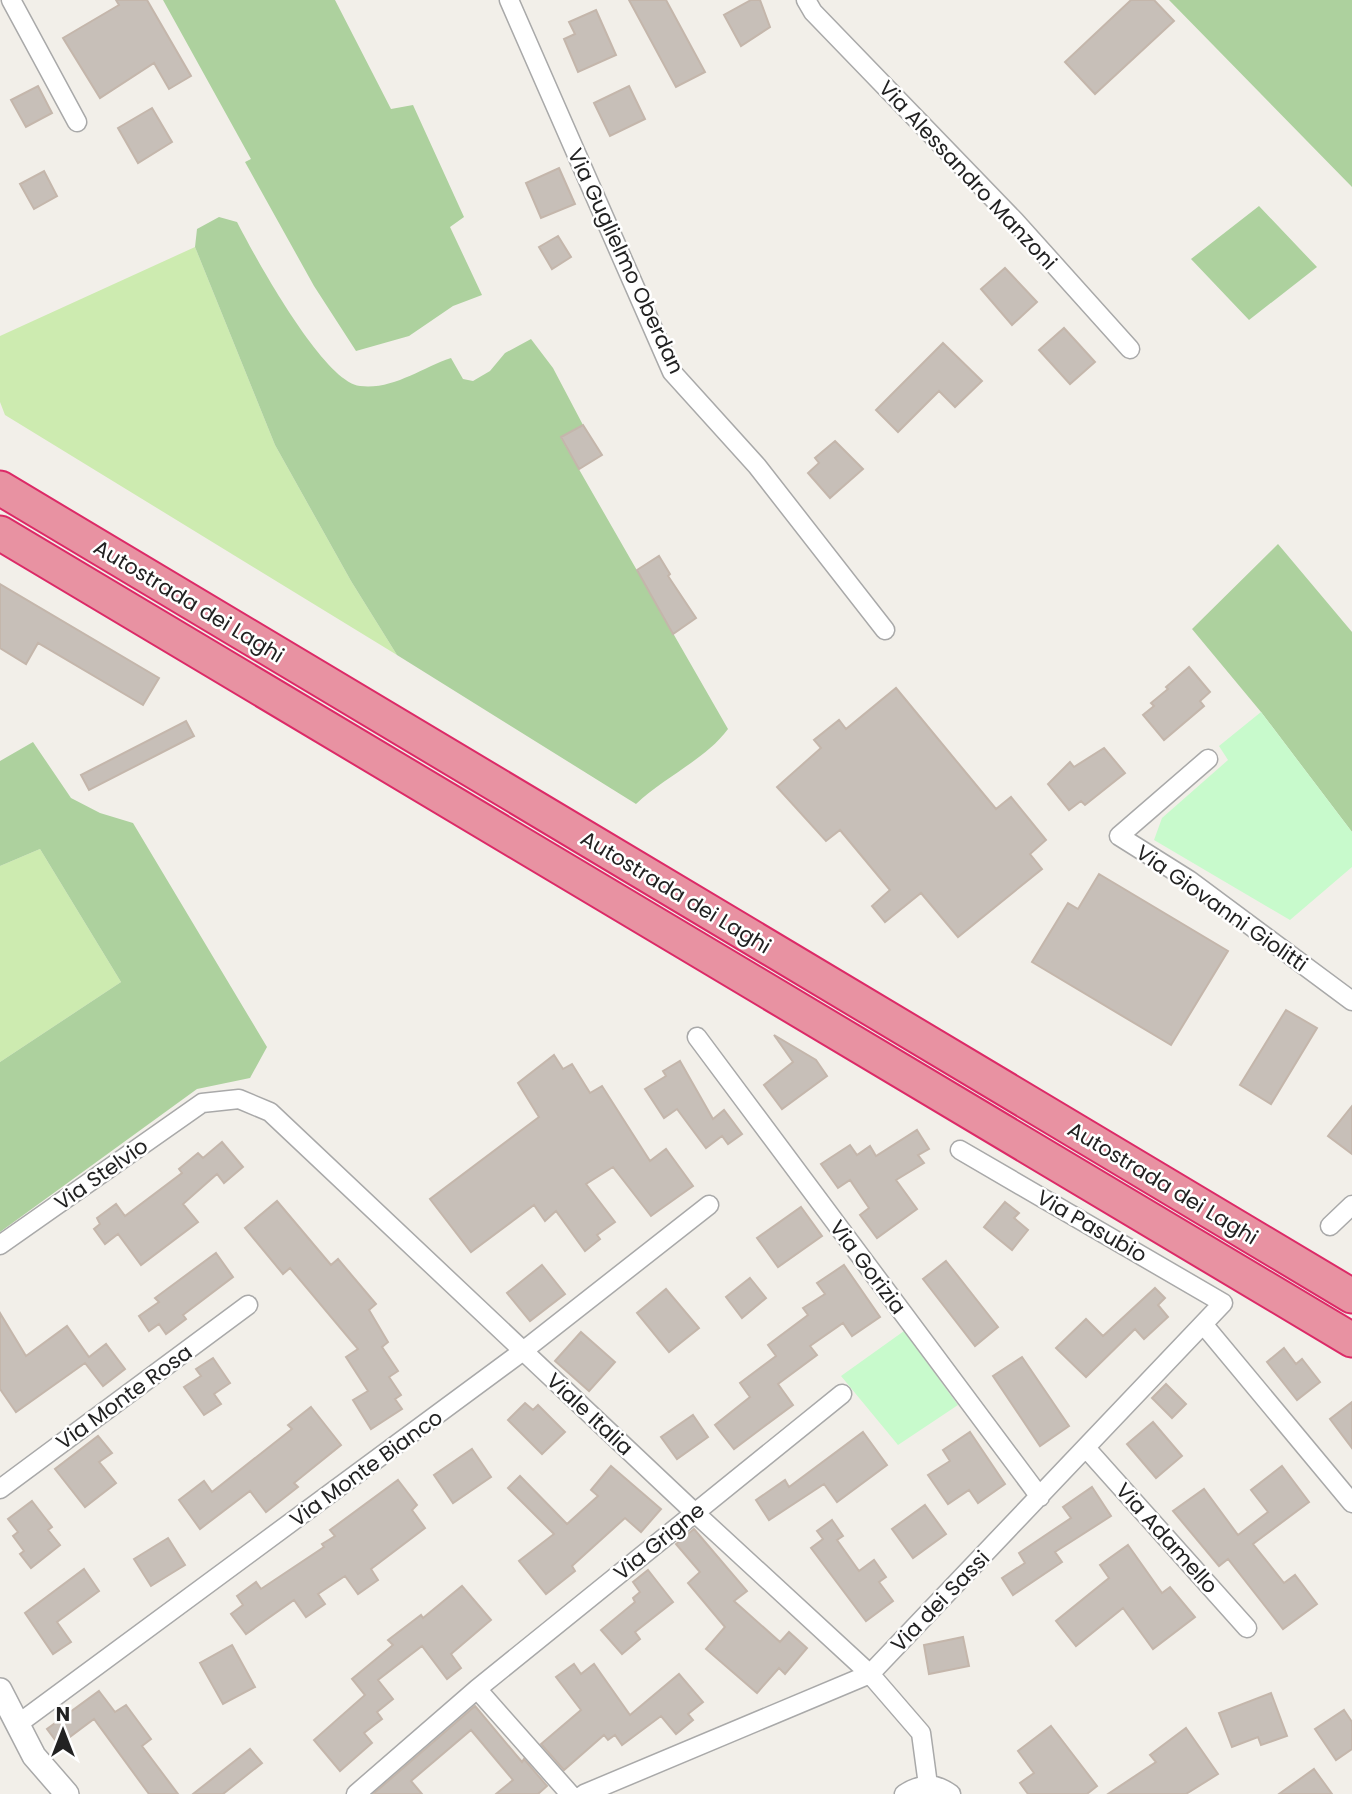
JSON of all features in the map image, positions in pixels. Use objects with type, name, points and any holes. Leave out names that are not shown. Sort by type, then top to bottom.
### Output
[{"type":"highway","name":"Autostrada dei Laghi","points":[[0,488],[1352,1296]]},
{"type":"highway","name":"Autostrada dei Laghi","points":[[0,533],[1352,1340]]},
{"type":"street","points":[[11,0],[77,122]]},
{"type":"street","name":"Via Alessandro Manzoni","points":[[806,0],[813,12],[1015,221],[1130,349]]},
{"type":"street","name":"Via Guglielmo Oberdan","points":[[513,2],[673,372],[757,466],[885,630]]},
{"type":"street","name":"Via Giovanni Giolitti","points":[[1208,759],[1119,836],[1189,880],[1352,1001]]},
{"type":"street","name":"Via Gorizia","points":[[697,1037],[1040,1497]]},
{"type":"street","name":"Viale Italia","points":[[201,1103],[239,1098],[270,1112],[870,1674],[920,1733],[928,1785]]},
{"type":"street","name":"Via Stelvio","points":[[0,1245],[201,1103]]},
{"type":"street","name":"Via Pasubio","points":[[960,1150],[1223,1303]]},
{"type":"street","name":"Via Monte Bianco","points":[[18,1724],[523,1351],[709,1205]]},
{"type":"street","points":[[1330,1226],[1352,1205]]},
{"type":"street","name":"Via dei Sassi","points":[[584,1794],[870,1674],[1223,1303]]},
{"type":"street","name":"Via Monte Rosa","points":[[0,1489],[248,1305]]},
{"type":"street","points":[[1203,1324],[1352,1503]]},
{"type":"street","name":"Via Grigne","points":[[356,1794],[477,1689],[842,1394]]},
{"type":"street","name":"Via Adamello","points":[[1086,1448],[1247,1628]]},
{"type":"street","points":[[477,1689],[570,1794]]},
{"type":"street","points":[[0,1690],[34,1756],[67,1794]]},
{"type":"street","points":[[904,1794],[928,1785],[951,1794]]},
{"type":"green space","points":[[163,0],[335,0],[391,109],[413,105],[464,217],[450,227],[482,295],[453,306],[409,336],[356,351],[314,286],[245,162],[251,159]]},
{"type":"green space","points":[[1169,0],[1352,0],[1352,187]]},
{"type":"green space","points":[[1259,206],[1317,267],[1249,320],[1191,259]]},
{"type":"green space","points":[[219,217],[237,222],[258,261],[309,341],[345,379],[360,386],[395,382],[451,358],[463,379],[473,381],[490,371],[505,353],[531,339],[553,368],[583,425],[561,438],[728,729],[719,740],[636,804],[397,655],[351,581],[275,445],[195,247],[197,229]]},
{"type":"green space","points":[[195,247],[275,445],[351,581],[397,655],[5,415],[0,402],[0,336]]},
{"type":"green space","points":[[1278,544],[1352,632],[1352,832],[1261,712],[1192,629]]},
{"type":"green space","points":[[1261,712],[1352,832],[1352,867],[1290,920],[1154,840],[1162,818],[1228,760],[1219,746]]},
{"type":"green space","points":[[33,742],[71,798],[100,813],[133,823],[267,1047],[250,1078],[197,1089],[0,1232],[0,1062],[121,982],[40,849],[0,866],[0,761]]},
{"type":"green space","points":[[40,849],[121,982],[0,1062],[0,866]]},
{"type":"green space","points":[[904,1331],[958,1405],[898,1445],[841,1376]]},
{"type":"building","points":[[116,0],[147,0],[191,76],[169,89],[154,63],[100,98],[63,38],[119,5]]},
{"type":"building","points":[[629,0],[666,0],[705,72],[676,87]]},
{"type":"building","points":[[751,0],[760,0],[770,27],[741,46],[724,15]]},
{"type":"building","points":[[1131,0],[1154,0],[1174,21],[1095,94],[1065,62]]},
{"type":"building","points":[[596,10],[616,55],[578,72],[564,39],[575,34],[569,22]]},
{"type":"building","points":[[38,86],[52,113],[26,127],[11,100]]},
{"type":"building","points":[[629,86],[645,119],[610,136],[594,103]]},
{"type":"building","points":[[152,108],[172,142],[138,163],[118,128]]},
{"type":"building","points":[[559,168],[575,204],[541,218],[526,183]]},
{"type":"building","points":[[44,171],[57,196],[34,209],[20,184]]},
{"type":"building","points":[[558,236],[571,257],[552,269],[539,247]]},
{"type":"building","points":[[1005,268],[1037,302],[1012,325],[981,289]]},
{"type":"building","points":[[1064,328],[1095,362],[1070,384],[1039,350]]},
{"type":"building","points":[[943,343],[982,381],[955,407],[939,391],[898,432],[876,410]]},
{"type":"building","points":[[583,425],[602,455],[579,469],[561,437]]},
{"type":"building","points":[[835,441],[863,469],[830,498],[808,473],[819,463],[815,458]]},
{"type":"building","points":[[659,556],[670,574],[668,576],[696,618],[673,634],[637,570]]},
{"type":"building","points":[[0,584],[159,678],[143,705],[38,643],[26,664],[0,648]]},
{"type":"building","points":[[1189,667],[1210,692],[1200,701],[1204,706],[1164,740],[1143,715],[1154,706],[1151,703],[1168,689],[1166,687]]},
{"type":"building","points":[[896,688],[996,809],[1011,797],[1046,840],[1030,854],[1042,869],[958,937],[921,893],[885,922],[872,906],[890,890],[840,830],[826,841],[777,787],[821,748],[814,740],[839,720],[846,729]]},
{"type":"building","points":[[186,721],[194,736],[89,790],[81,775]]},
{"type":"building","points":[[1104,748],[1125,773],[1085,805],[1081,801],[1069,810],[1048,784],[1070,762],[1074,767]]},
{"type":"building","points":[[1099,874],[1228,951],[1171,1045],[1032,962],[1068,903],[1078,909]]},
{"type":"building","points":[[1286,1010],[1317,1028],[1271,1104],[1240,1085]]},
{"type":"building","points":[[774,1035],[816,1060],[827,1076],[782,1109],[764,1085],[793,1062]]},
{"type":"building","points":[[554,1055],[563,1069],[572,1064],[590,1093],[602,1086],[650,1161],[666,1149],[693,1186],[651,1216],[613,1167],[586,1184],[615,1222],[597,1235],[600,1239],[585,1251],[556,1211],[545,1221],[534,1205],[471,1252],[430,1199],[539,1117],[518,1083]]},
{"type":"building","points":[[680,1061],[713,1119],[724,1110],[742,1134],[728,1144],[722,1136],[706,1148],[677,1109],[664,1118],[645,1089],[666,1076],[663,1071]]},
{"type":"building","points":[[1352,1106],[1352,1154],[1328,1136]]},
{"type":"building","points":[[917,1130],[929,1149],[918,1155],[924,1163],[896,1180],[917,1209],[877,1238],[860,1215],[869,1208],[850,1180],[838,1188],[821,1164],[850,1145],[857,1155],[870,1146],[876,1156]]},
{"type":"building","points":[[222,1142],[243,1167],[224,1183],[217,1174],[183,1204],[198,1222],[141,1265],[118,1234],[105,1244],[94,1229],[100,1224],[97,1218],[116,1204],[125,1216],[182,1173],[179,1169],[198,1153],[203,1158]]},
{"type":"building","points":[[277,1201],[331,1265],[338,1259],[376,1304],[369,1310],[388,1342],[382,1347],[398,1371],[389,1377],[401,1395],[395,1399],[402,1409],[371,1429],[353,1400],[368,1391],[346,1357],[358,1349],[290,1268],[283,1274],[245,1228]]},
{"type":"building","points":[[1005,1202],[1019,1213],[1014,1218],[1028,1230],[1012,1250],[984,1227]]},
{"type":"building","points":[[801,1207],[822,1236],[778,1267],[757,1238]]},
{"type":"building","points":[[216,1253],[233,1277],[183,1315],[186,1319],[166,1334],[159,1324],[149,1331],[139,1316],[159,1302],[155,1298]]},
{"type":"building","points":[[946,1261],[998,1327],[975,1346],[923,1279]]},
{"type":"building","points":[[542,1265],[565,1294],[530,1321],[507,1293]]},
{"type":"building","points":[[844,1265],[880,1317],[852,1336],[843,1323],[810,1346],[817,1355],[778,1384],[793,1405],[734,1449],[715,1425],[750,1397],[740,1383],[776,1356],[768,1345],[808,1315],[803,1308],[825,1294],[817,1283]]},
{"type":"building","points":[[750,1278],[766,1298],[742,1318],[726,1297]]},
{"type":"building","points":[[1155,1288],[1165,1298],[1158,1305],[1168,1317],[1144,1339],[1135,1329],[1086,1377],[1056,1348],[1086,1319],[1103,1336]]},
{"type":"building","points":[[666,1289],[699,1328],[669,1352],[637,1313]]},
{"type":"building","points":[[0,1313],[26,1356],[67,1326],[89,1357],[106,1344],[125,1369],[103,1386],[85,1363],[16,1412],[0,1389]]},
{"type":"building","points":[[581,1332],[615,1362],[589,1391],[555,1361]]},
{"type":"building","points":[[1284,1348],[1296,1364],[1302,1359],[1320,1382],[1297,1400],[1267,1362]]},
{"type":"building","points":[[1022,1357],[1069,1426],[1040,1446],[993,1376]]},
{"type":"building","points":[[213,1358],[230,1383],[214,1394],[221,1404],[204,1415],[184,1387],[201,1376],[196,1369]]},
{"type":"building","points":[[1166,1384],[1186,1404],[1172,1418],[1152,1398]]},
{"type":"building","points":[[1352,1402],[1352,1448],[1330,1419]]},
{"type":"building","points":[[525,1403],[533,1410],[538,1405],[565,1432],[542,1454],[508,1420]]},
{"type":"building","points":[[311,1407],[341,1445],[294,1483],[298,1487],[266,1512],[250,1491],[200,1529],[179,1500],[204,1481],[212,1492],[292,1429],[288,1425]]},
{"type":"building","points":[[693,1415],[708,1437],[677,1459],[661,1437]]},
{"type":"building","points":[[1153,1422],[1182,1456],[1156,1478],[1127,1444]]},
{"type":"building","points":[[863,1432],[887,1465],[837,1502],[824,1484],[769,1520],[756,1500],[785,1480],[789,1487]]},
{"type":"building","points":[[970,1432],[1005,1484],[978,1503],[969,1490],[948,1504],[928,1475],[950,1461],[943,1450]]},
{"type":"building","points":[[98,1436],[112,1453],[99,1462],[116,1483],[85,1507],[55,1469]]},
{"type":"building","points":[[472,1449],[491,1477],[453,1503],[434,1475]]},
{"type":"building","points":[[611,1466],[661,1509],[641,1532],[625,1518],[572,1566],[575,1571],[546,1594],[519,1561],[554,1534],[508,1488],[520,1476],[567,1524],[598,1496],[591,1490]]},
{"type":"building","points":[[1282,1466],[1309,1502],[1253,1544],[1284,1583],[1295,1575],[1317,1604],[1283,1629],[1228,1559],[1219,1566],[1173,1511],[1204,1489],[1238,1535],[1268,1512],[1251,1490]]},
{"type":"building","points":[[398,1480],[417,1505],[412,1510],[425,1528],[371,1569],[378,1580],[358,1594],[345,1576],[318,1594],[325,1604],[306,1617],[294,1600],[246,1634],[231,1614],[243,1605],[237,1596],[256,1582],[261,1589],[324,1547],[322,1544],[335,1536],[330,1530]]},
{"type":"building","points":[[1092,1487],[1111,1516],[1055,1552],[1062,1562],[1013,1595],[1002,1578],[1025,1563],[1019,1553],[1071,1518],[1063,1507]]},
{"type":"building","points":[[32,1501],[52,1527],[48,1530],[60,1545],[31,1568],[20,1554],[24,1551],[13,1536],[18,1532],[8,1519]]},
{"type":"building","points":[[925,1505],[946,1534],[913,1558],[892,1529]]},
{"type":"building","points":[[832,1520],[843,1536],[837,1540],[859,1571],[874,1560],[886,1577],[879,1582],[893,1601],[866,1621],[811,1548],[823,1539],[817,1531]]},
{"type":"building","points":[[694,1529],[747,1591],[734,1601],[780,1642],[789,1632],[807,1648],[785,1674],[779,1668],[757,1693],[706,1649],[725,1627],[688,1583],[700,1572],[676,1544]]},
{"type":"building","points":[[168,1538],[185,1565],[151,1586],[134,1559]]},
{"type":"building","points":[[1128,1545],[1162,1593],[1170,1587],[1195,1617],[1153,1649],[1123,1608],[1076,1646],[1056,1621],[1109,1578],[1100,1565]]},
{"type":"building","points":[[84,1569],[99,1591],[57,1622],[71,1642],[53,1654],[25,1613]]},
{"type":"building","points":[[648,1570],[673,1602],[635,1632],[640,1639],[622,1654],[601,1630],[635,1602],[633,1598],[640,1592],[633,1582]]},
{"type":"building","points":[[462,1586],[491,1620],[451,1654],[461,1668],[447,1679],[422,1646],[378,1680],[393,1699],[377,1712],[382,1719],[364,1733],[372,1743],[340,1771],[314,1740],[365,1695],[352,1679],[393,1645],[388,1640],[421,1615],[423,1618]]},
{"type":"building","points":[[963,1637],[969,1666],[929,1674],[924,1645]]},
{"type":"building","points":[[232,1645],[255,1687],[223,1704],[200,1663]]},
{"type":"building","points":[[574,1664],[581,1674],[594,1664],[630,1715],[679,1674],[703,1702],[688,1714],[693,1720],[676,1734],[661,1716],[622,1745],[615,1735],[608,1740],[604,1735],[564,1770],[541,1744],[581,1710],[556,1677]]},
{"type":"building","points":[[99,1691],[115,1712],[126,1705],[151,1739],[142,1746],[178,1794],[149,1794],[94,1719],[59,1745],[47,1729]]},
{"type":"building","points":[[1271,1693],[1287,1736],[1261,1745],[1258,1737],[1232,1747],[1219,1713]]},
{"type":"building","points":[[475,1706],[522,1762],[524,1759],[547,1786],[538,1794],[496,1794],[513,1780],[471,1730],[411,1781],[422,1794],[373,1794]]},
{"type":"building","points":[[1344,1710],[1352,1722],[1352,1749],[1336,1760],[1315,1729]]},
{"type":"building","points":[[1051,1726],[1097,1786],[1087,1794],[1028,1794],[1020,1783],[1034,1773],[1018,1751]]},
{"type":"building","points":[[1186,1728],[1218,1774],[1186,1794],[1108,1794],[1156,1762],[1150,1755]]},
{"type":"building","points":[[250,1749],[262,1763],[223,1794],[193,1794]]},
{"type":"building","points":[[1314,1769],[1332,1794],[1279,1794]]}]
